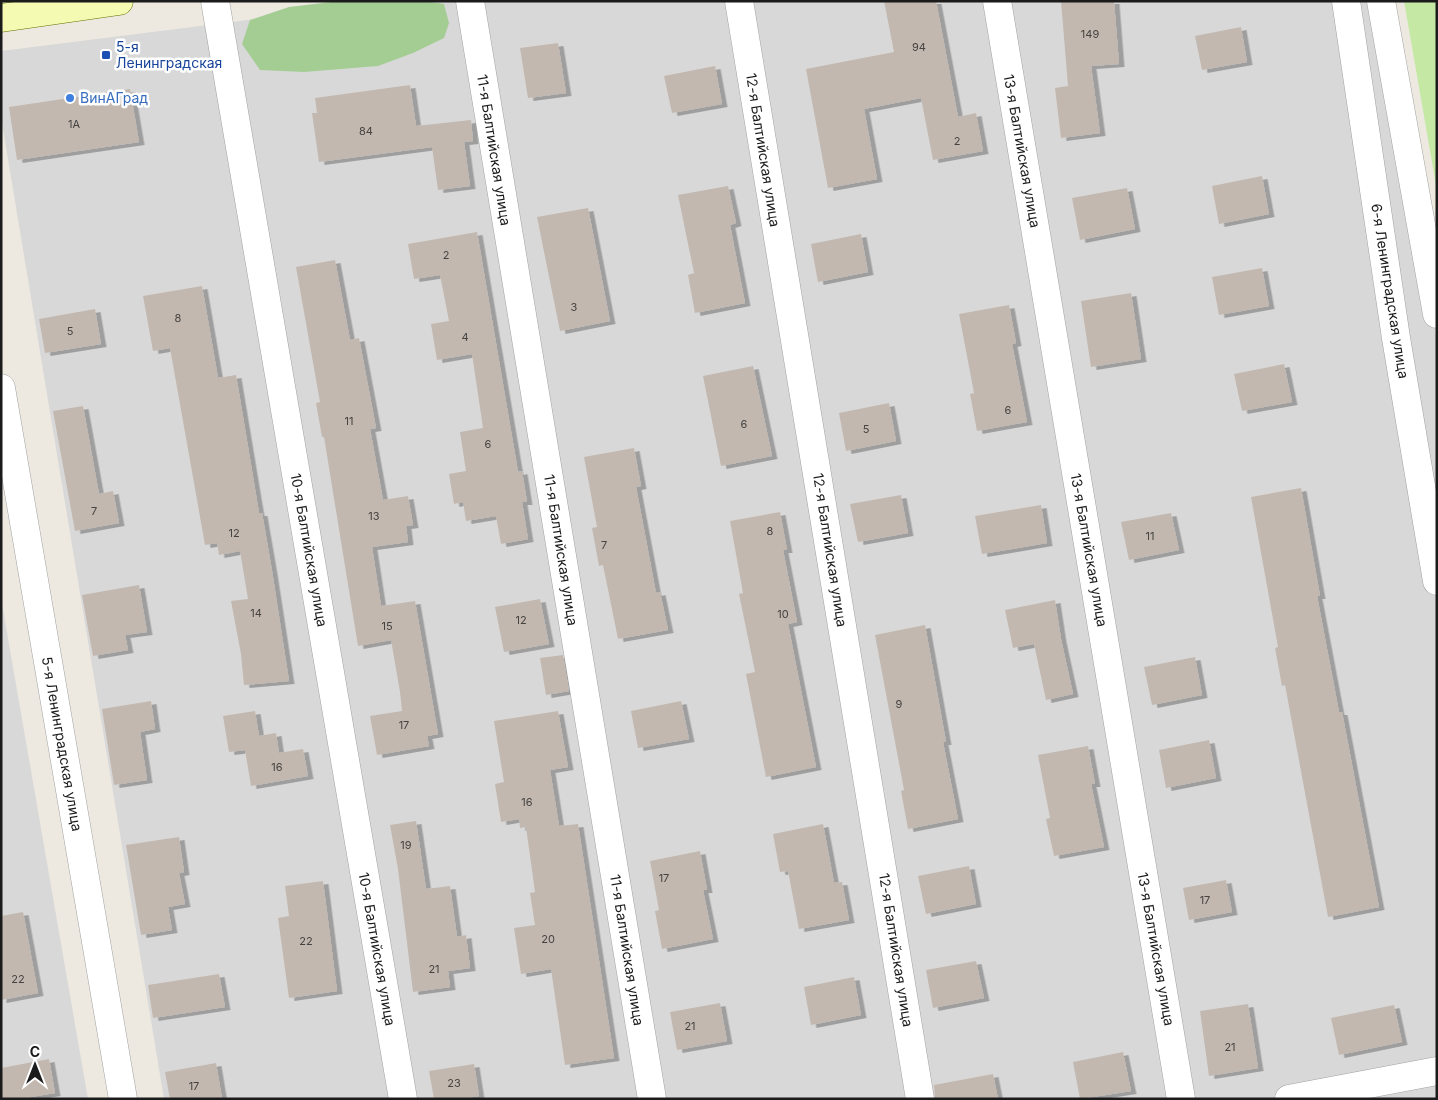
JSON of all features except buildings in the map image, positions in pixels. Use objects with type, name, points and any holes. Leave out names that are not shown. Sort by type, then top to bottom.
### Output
[{"type":"main road","points":[[1,18],[119,1]]},
{"type":"street","name":"10-я Балтийская улица","points":[[215,1],[403,1099]]},
{"type":"street","name":"11-я Балтийская улица","points":[[470,1],[652,1099]]},
{"type":"street","name":"12-я Балтийская улица","points":[[739,1],[920,1099]]},
{"type":"street","name":"13-я Балтийская улица","points":[[997,1],[1181,1099]]},
{"type":"street","name":"6-я Ленинградская улица","points":[[1346,1],[1396,338],[1437,581]]},
{"type":"street","points":[[1381,1],[1437,314]]},
{"type":"street","name":"5-я Ленинградская улица","points":[[1,388],[123,1099]]},
{"type":"street","points":[[1289,1099],[1437,1071]]},
{"type":"shaded area","points":[[399,1],[1376,1],[1437,340],[1437,1099],[164,1099],[1,117],[1,51]]},
{"type":"shaded area","points":[[1,598],[88,1099],[1,1099]]},
{"type":"green space","points":[[340,1],[424,1],[444,4],[449,23],[444,38],[413,53],[378,66],[304,72],[260,70],[242,44],[250,20],[289,7]]},
{"type":"green space","points":[[1404,1],[1437,1],[1437,191]]},
{"type":"place","name":"5-я Ленинградская","points":[[106,55]]},
{"type":"place","name":"ВинАГрад","points":[[70,98]]}]
